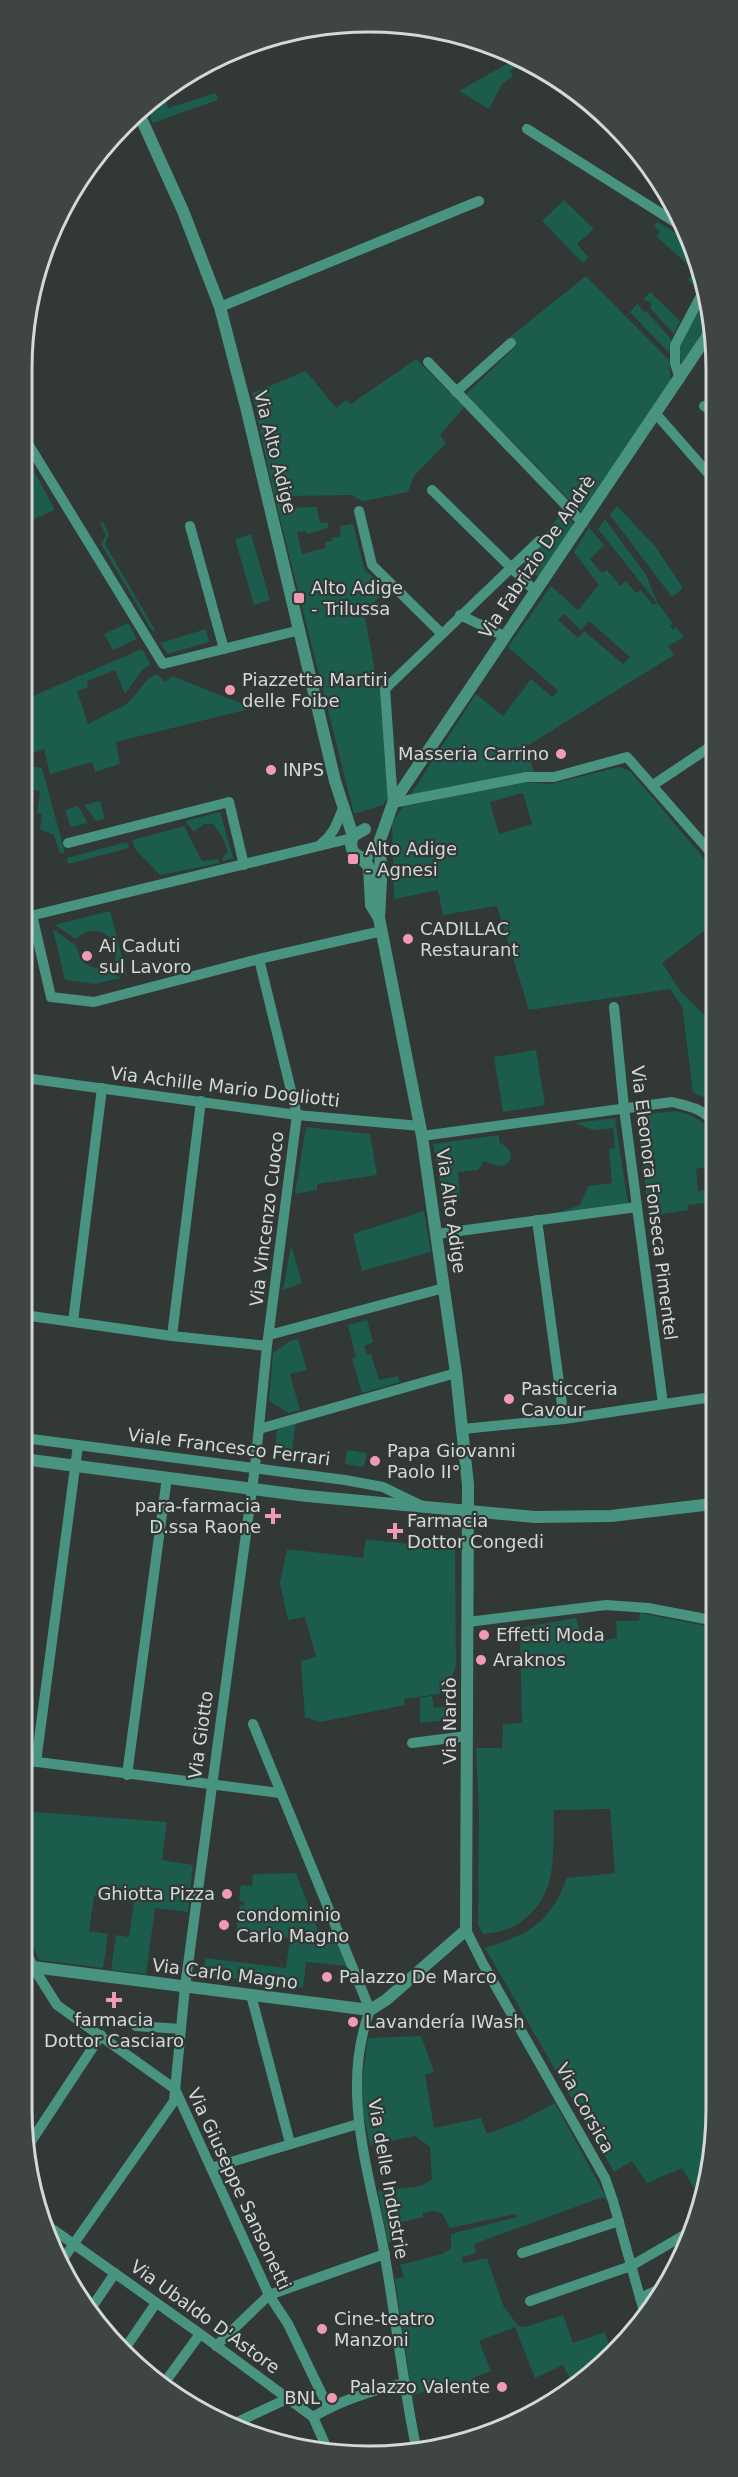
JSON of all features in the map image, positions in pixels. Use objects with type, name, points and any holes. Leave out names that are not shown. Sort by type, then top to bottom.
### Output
[{"type":"street","name":"Via Alto Adige","points":[[141,119],[183,211],[220,308],[300,630],[313,695],[353,837],[352,850],[369,867],[371,905],[379,918]]},
{"type":"street","points":[[527,129],[672,220]]},
{"type":"street","points":[[220,308],[479,201]]},
{"type":"street","points":[[680,379],[675,363],[675,345],[699,299]]},
{"type":"street","name":"Via Fabrizio De Andrè","points":[[374,837],[504,636],[583,523],[705,340]]},
{"type":"street","points":[[456,392],[511,343]]},
{"type":"street","points":[[428,362],[583,523]]},
{"type":"street","points":[[656,414],[706,471]]},
{"type":"street","points":[[32,450],[163,664],[300,630]]},
{"type":"street","points":[[432,490],[536,592]]},
{"type":"street","points":[[359,511],[372,565],[441,633]]},
{"type":"street","points":[[190,526],[224,648]]},
{"type":"street","points":[[539,541],[385,689],[392,806],[526,777],[554,777],[627,757],[706,847]]},
{"type":"street","points":[[460,615],[504,636]]},
{"type":"street","points":[[653,785],[706,750]]},
{"type":"street","points":[[68,843],[229,802],[244,865]]},
{"type":"street","points":[[343,808],[352,821],[374,837]]},
{"type":"street","points":[[318,846],[330,836],[343,808]]},
{"type":"street","points":[[32,915],[353,837],[374,837]]},
{"type":"street","name":"Via Alto Adige","points":[[374,837],[381,881],[379,918],[421,1131],[437,1234],[463,1429],[468,1512]]},
{"type":"street","points":[[318,846],[347,849],[360,857],[370,858],[374,837]]},
{"type":"street","points":[[32,930],[51,997],[94,1002],[259,959],[382,931]]},
{"type":"street","name":"Via Vincenzo Cuoco","points":[[252,1488],[297,1114],[259,959]]},
{"type":"street","name":"Via Eleonora Fonseca Pimentel","points":[[614,1007],[624,1108],[663,1404]]},
{"type":"street","name":"Via Achille Mario Dogliotti","points":[[32,1079],[421,1131],[672,1102],[691,1106],[706,1114]]},
{"type":"street","points":[[73,1322],[102,1088]]},
{"type":"street","points":[[172,1336],[201,1101]]},
{"type":"street","points":[[437,1234],[637,1207]]},
{"type":"street","points":[[537,1220],[564,1419]]},
{"type":"street","points":[[32,1316],[172,1336],[268,1341],[444,1288]]},
{"type":"street","points":[[260,1429],[456,1373]]},
{"type":"street","points":[[463,1429],[564,1419],[706,1398]]},
{"type":"street","name":"Viale Francesco Ferrari","points":[[32,1439],[255,1467],[383,1487],[425,1507]]},
{"type":"street","points":[[36,1762],[78,1445]]},
{"type":"street","name":"Viale Francesco Ferrari","points":[[32,1460],[252,1488],[468,1512],[535,1517],[611,1516],[706,1504]]},
{"type":"street","points":[[127,1775],[167,1477]]},
{"type":"street","name":"Via Giotto","points":[[175,2089],[185,1987],[211,1784],[252,1488]]},
{"type":"street","name":"Via Nardò","points":[[466,1930],[468,1512]]},
{"type":"street","points":[[468,1622],[606,1605],[648,1608],[706,1619]]},
{"type":"street","points":[[253,1724],[370,2010],[386,2000],[466,1930]]},
{"type":"street","points":[[412,1743],[467,1736]]},
{"type":"street","points":[[32,1761],[280,1793]]},
{"type":"street","name":"Via Corsica","points":[[466,1930],[605,2178],[642,2306]]},
{"type":"street","name":"Via Carlo Magno","points":[[32,1968],[370,2010]]},
{"type":"street","name":"Via Giuseppe Sansonetti","points":[[32,1973],[57,2005],[175,2089],[269,2295],[288,2324],[328,2407]]},
{"type":"street","points":[[250,1995],[290,2143]]},
{"type":"street","name":"Via delle Industrie","points":[[370,2010],[359,2055],[356,2089],[358,2124],[385,2254],[415,2443]]},
{"type":"street","points":[[136,2026],[181,2029]]},
{"type":"street","points":[[33,2139],[101,2035]]},
{"type":"street","points":[[65,2255],[174,2101],[175,2089]]},
{"type":"street","points":[[211,2168],[358,2124]]},
{"type":"street","points":[[522,2253],[619,2221]]},
{"type":"street","name":"Via Ubaldo D'Astore","points":[[54,2230],[290,2398],[313,2417],[325,2443]]},
{"type":"street","points":[[530,2301],[631,2266],[681,2237]]},
{"type":"street","points":[[216,2346],[269,2295],[385,2254]]},
{"type":"street","points":[[94,2304],[114,2273]]},
{"type":"street","points":[[640,2298],[652,2292]]},
{"type":"street","points":[[128,2345],[156,2303]]},
{"type":"street","points":[[167,2379],[200,2334]]},
{"type":"street","points":[[313,2417],[328,2407],[376,2389],[405,2383]]},
{"type":"street","points":[[241,2420],[290,2398]]},
{"type":"green space","points":[[510,62],[518,66],[510,71],[513,76],[502,84],[489,109],[459,91]]},
{"type":"green space","points":[[216,93],[218,100],[152,123],[149,112],[166,100],[168,108]]},
{"type":"green space","points":[[564,200],[594,229],[577,244],[588,257],[583,263],[542,221]]},
{"type":"green space","points":[[658,222],[679,235],[691,267],[656,236],[660,232],[654,226]]},
{"type":"green space","points":[[693,274],[697,289],[688,280]]},
{"type":"green space","points":[[586,276],[669,360],[671,381],[581,512],[466,394],[517,345],[510,337]]},
{"type":"green space","points":[[650,292],[680,321],[674,334],[651,309],[651,302],[643,300]]},
{"type":"green space","points":[[638,303],[642,311],[647,312],[671,339],[669,353],[630,312]]},
{"type":"green space","points":[[701,307],[704,329],[681,364],[679,346]]},
{"type":"green space","points":[[416,359],[464,407],[440,435],[446,443],[414,476],[408,492],[363,501],[351,495],[287,496],[289,508],[317,507],[320,523],[328,522],[328,528],[307,534],[305,531],[297,532],[302,554],[326,548],[325,542],[341,536],[340,526],[353,524],[365,571],[388,588],[364,613],[376,676],[381,690],[389,797],[383,805],[354,814],[274,495],[252,393],[306,371],[336,408],[346,400],[351,404]]},
{"type":"green space","points":[[32,467],[55,510],[32,520]]},
{"type":"green space","points":[[617,506],[655,546],[683,588],[672,597],[610,515]]},
{"type":"green space","points":[[563,511],[574,525],[538,577],[522,562]]},
{"type":"green space","points":[[605,519],[646,575],[657,602],[673,624],[670,626],[673,630],[676,627],[684,637],[668,646],[674,655],[525,747],[534,771],[409,797],[476,694],[503,716],[531,679],[552,697],[558,691],[508,647],[551,586],[578,610],[599,585],[574,552],[589,527],[604,545],[590,559],[602,573],[607,570],[620,586],[626,581],[636,593],[641,590],[653,605],[657,603],[598,529]],"holes":[[[564,614],[581,630],[589,621],[630,657],[623,664],[584,631],[578,638],[558,620]]]},
{"type":"green space","points":[[103,522],[109,534],[105,544],[155,630],[153,632],[101,544],[106,535],[100,523]]},
{"type":"green space","points":[[251,534],[270,600],[254,605],[235,539]]},
{"type":"green space","points":[[128,623],[137,639],[113,650],[104,634]]},
{"type":"green space","points":[[206,629],[209,642],[168,654],[160,643]]},
{"type":"green space","points":[[142,649],[150,664],[142,670],[125,694],[115,670],[87,681],[88,687],[77,691],[88,724],[127,704],[148,679],[157,674],[165,682],[172,676],[253,708],[116,742],[120,764],[95,772],[92,762],[50,774],[44,749],[32,754],[32,696]]},
{"type":"green space","points":[[32,766],[42,768],[65,853],[60,853],[54,835],[40,829],[42,814],[37,813],[40,791],[32,790]]},
{"type":"green space","points":[[619,767],[630,771],[706,861],[706,929],[662,963],[681,992],[706,1017],[706,1099],[693,1092],[682,1006],[670,989],[529,1010],[497,906],[443,915],[438,890],[394,899],[392,822],[403,807],[520,782],[551,784]],"holes":[[[523,793],[532,824],[499,834],[490,802]]]},
{"type":"green space","points":[[100,801],[105,819],[96,821],[84,805]]},
{"type":"green space","points":[[78,806],[88,823],[71,827],[65,810]]},
{"type":"green space","points":[[220,812],[233,858],[223,861],[222,858],[228,852],[223,838],[213,824],[204,824],[194,832],[185,821]]},
{"type":"green space","points":[[184,826],[202,861],[217,859],[220,863],[160,875],[136,850],[132,840]]},
{"type":"green space","points":[[127,842],[129,848],[68,864],[67,858]]},
{"type":"green space","points":[[110,911],[127,976],[113,966],[116,948],[107,935],[92,931],[76,939],[55,925]]},
{"type":"green space","points":[[53,929],[76,946],[85,964],[95,968],[107,967],[121,978],[95,984],[65,980]]},
{"type":"green space","points":[[536,1050],[545,1105],[503,1112],[494,1057]]},
{"type":"green space","points":[[675,1111],[696,1118],[706,1125],[706,1167],[696,1169],[698,1191],[706,1190],[706,1203],[688,1205],[688,1210],[649,1216],[636,1115]]},
{"type":"green space","points":[[615,1118],[628,1204],[560,1212],[580,1205],[588,1186],[612,1183],[609,1149],[615,1148],[613,1128],[593,1130],[575,1123]]},
{"type":"green space","points":[[306,1127],[370,1134],[377,1175],[317,1184],[317,1190],[295,1194]]},
{"type":"green space","points":[[499,1135],[499,1142],[508,1148],[511,1154],[509,1162],[500,1166],[484,1161],[478,1170],[458,1172],[460,1198],[443,1200],[433,1144]]},
{"type":"green space","points":[[424,1211],[431,1252],[362,1271],[353,1234]]},
{"type":"green space","points":[[291,1245],[302,1283],[283,1290]]},
{"type":"green space","points":[[367,1320],[373,1342],[364,1346],[367,1355],[371,1354],[379,1380],[398,1376],[400,1382],[362,1393],[352,1359],[356,1357],[348,1325]]},
{"type":"green space","points":[[298,1339],[307,1370],[290,1374],[300,1410],[289,1413],[269,1401],[273,1353],[290,1341]]},
{"type":"green space","points":[[296,1422],[291,1458],[274,1455],[277,1429]]},
{"type":"green space","points":[[347,1450],[367,1453],[364,1467],[345,1464]]},
{"type":"green space","points":[[366,1539],[455,1546],[456,1666],[446,1693],[404,1699],[405,1705],[320,1722],[305,1717],[301,1661],[316,1657],[305,1617],[288,1620],[280,1583],[287,1549],[363,1558]]},
{"type":"green space","points":[[640,1613],[706,1626],[706,2130],[696,2191],[682,2168],[647,2183],[632,2161],[614,2172],[485,1948],[515,1937],[536,1925],[553,1906],[567,1878],[615,1873],[610,1809],[554,1810],[552,1871],[543,1898],[522,1921],[508,1929],[483,1934],[478,1925],[479,1811],[476,1748],[502,1748],[503,1724],[522,1723],[520,1628],[576,1618],[580,1630],[593,1629],[600,1641],[617,1638],[616,1621],[639,1621]]},
{"type":"green space","points":[[432,1696],[434,1708],[456,1705],[457,1719],[420,1723],[420,1698]]},
{"type":"green space","points":[[32,1812],[167,1822],[162,1860],[193,1865],[188,1912],[155,1908],[146,1974],[111,1970],[116,1935],[129,1937],[134,1902],[94,1896],[89,1931],[108,1934],[103,1968],[39,1960],[32,1944]]},
{"type":"green space","points":[[296,1873],[318,1930],[333,1933],[347,1966],[306,1962],[303,1988],[203,1975],[205,1958],[286,1968],[290,1938],[236,1932],[240,1905],[244,1906],[244,1902],[239,1900],[241,1885],[252,1886],[253,1874]]},
{"type":"green space","points":[[421,2036],[434,2072],[425,2075],[434,2128],[481,2118],[487,2134],[521,2121],[555,2103],[608,2201],[603,2197],[474,2244],[476,2253],[462,2257],[463,2263],[487,2258],[503,2305],[518,2326],[525,2327],[563,2315],[573,2343],[605,2332],[609,2346],[570,2379],[563,2365],[535,2378],[515,2327],[479,2341],[491,2371],[471,2379],[472,2383],[459,2387],[457,2380],[412,2396],[395,2279],[404,2277],[400,2265],[442,2254],[451,2248],[451,2234],[517,2217],[515,2214],[450,2228],[442,2213],[433,2211],[423,2213],[423,2217],[394,2224],[398,2241],[388,2243],[378,2191],[420,2186],[432,2180],[430,2147],[415,2136],[370,2145],[362,2108],[362,2083],[368,2038]]},
{"type":"place","name":"Alto Adige - Trilussa","points":[[299,598]]},
{"type":"place","name":"Piazzetta Martiri delle Foibe","points":[[230,690]]},
{"type":"place","name":"Masseria Carrino","points":[[561,754]]},
{"type":"place","name":"INPS","points":[[271,770]]},
{"type":"place","name":"Alto Adige - Agnesi","points":[[353,859]]},
{"type":"place","name":"CADILLAC Restaurant","points":[[408,939]]},
{"type":"place","name":"Ai Caduti sul Lavoro","points":[[87,956]]},
{"type":"place","name":"Pasticceria Cavour","points":[[509,1399]]},
{"type":"place","name":"Papa Giovanni Paolo II°","points":[[375,1461]]},
{"type":"place","name":"para-farmacia D.ssa Raone","points":[[273,1516]]},
{"type":"place","name":"Farmacia Dottor Congedi","points":[[395,1531]]},
{"type":"place","name":"Effetti Moda","points":[[484,1635]]},
{"type":"place","name":"Araknos","points":[[481,1660]]},
{"type":"place","name":"Ghiotta Pizza","points":[[227,1894]]},
{"type":"place","name":"condominio Carlo Magno","points":[[224,1925]]},
{"type":"place","name":"Palazzo De Marco","points":[[327,1977]]},
{"type":"place","name":"farmacia Dottor Casciaro","points":[[114,2000]]},
{"type":"place","name":"Lavandería IWash","points":[[353,2022]]},
{"type":"place","name":"Cine-teatro Manzoni","points":[[322,2329]]},
{"type":"place","name":"Palazzo Valente","points":[[502,2387]]},
{"type":"place","name":"BNL","points":[[332,2398]]}]
